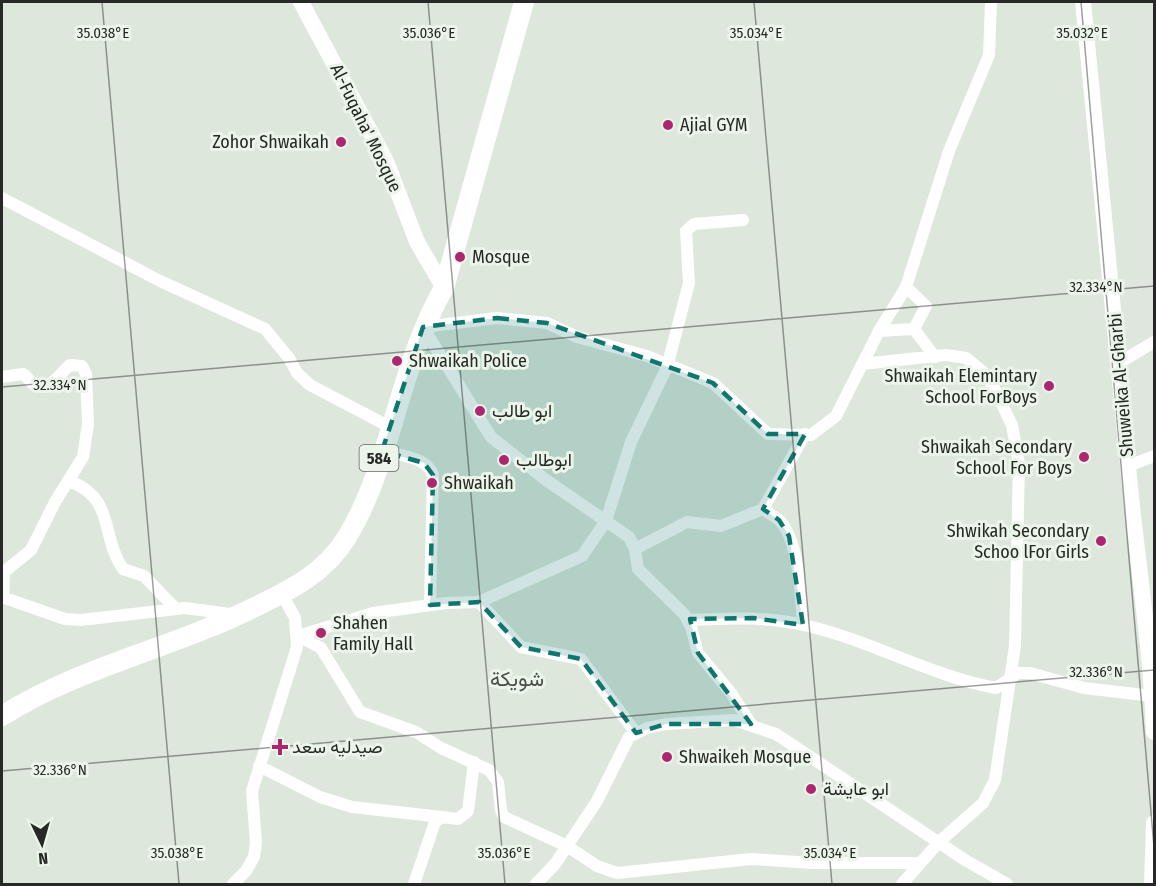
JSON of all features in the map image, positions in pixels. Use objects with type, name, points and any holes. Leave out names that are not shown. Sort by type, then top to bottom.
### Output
[{"type":"main road","name":"584","points":[[2,716],[62,685],[239,615],[282,594],[315,574],[338,551],[355,522],[382,451],[423,327],[444,288],[524,2]]},
{"type":"street","name":"Al-Fuqaha' Mosque","points":[[301,2],[386,161],[417,242],[444,288]]},
{"type":"street","points":[[751,724],[731,693],[698,653],[688,620],[642,573],[636,562],[635,549],[629,537],[521,462],[491,437],[423,327],[496,318],[547,323],[577,337],[647,356],[667,367],[713,383],[768,434],[811,435],[836,416],[879,331],[906,287],[949,151],[989,55],[991,2]]},
{"type":"street","name":"Shuweika Al-Gharbi","points":[[1083,2],[1155,732]]},
{"type":"street","points":[[2,198],[159,281],[265,329],[290,358],[297,373],[310,385],[390,427]]},
{"type":"street","points":[[298,636],[350,619],[429,605],[479,602],[582,556],[606,521],[631,442],[667,367],[689,283],[686,231],[694,224],[743,220]]},
{"type":"street","points":[[906,287],[926,306],[914,329]]},
{"type":"street","points":[[879,331],[914,329]]},
{"type":"street","points":[[914,329],[935,357]]},
{"type":"street","points":[[1119,363],[1155,342]]},
{"type":"street","points":[[862,364],[946,355],[966,358],[983,372],[1009,418],[1016,438],[1019,473],[1015,646],[992,788],[983,803],[939,842],[902,885]]},
{"type":"street","points":[[2,377],[23,374],[33,384],[42,386],[56,380],[72,365],[80,365],[86,370],[88,435],[82,456],[51,508],[32,550],[22,560],[5,570],[2,597],[65,619],[81,620],[175,608],[201,609],[239,615]]},
{"type":"street","points":[[635,549],[687,522],[721,526],[763,509],[805,434]]},
{"type":"street","points":[[382,451],[424,463],[433,475],[429,605]]},
{"type":"street","points":[[1128,466],[1155,456]]},
{"type":"street","points":[[69,481],[91,494],[102,508],[122,567],[127,572],[144,576],[175,608]]},
{"type":"street","points":[[763,509],[779,520],[789,536],[803,625]]},
{"type":"street","points":[[233,885],[246,871],[256,850],[252,791],[276,707],[296,657],[298,636],[295,618],[282,594]]},
{"type":"street","points":[[479,602],[521,647],[581,659],[636,733]]},
{"type":"street","points":[[688,620],[753,618],[803,625],[965,682],[996,688],[1018,673],[1030,673],[1084,688],[1153,696]]},
{"type":"street","points":[[298,636],[321,648],[360,712],[416,732],[441,748],[489,770],[498,782],[504,817],[567,846],[597,866],[617,873],[751,859],[813,863],[920,863]]},
{"type":"street","points":[[536,885],[567,846],[597,801],[629,736],[647,728],[666,724],[734,720],[776,734],[1007,885]]},
{"type":"street","points":[[260,766],[320,797],[352,807],[458,819],[468,811],[474,762]]},
{"type":"street","points":[[414,885],[435,822],[442,817]]},
{"type":"street","points":[[1152,885],[1155,823]]},
{"type":"highlighted area","points":[[497,318],[547,323],[713,383],[768,434],[805,434],[763,509],[779,520],[789,536],[803,625],[753,618],[690,619],[698,653],[751,724],[666,724],[636,733],[581,659],[521,647],[479,602],[430,605],[433,475],[424,463],[382,451],[423,327]]},
{"type":"place","name":"Ajial GYM","points":[[668,125]]},
{"type":"place","name":"Zohor Shwaikah","points":[[341,142]]},
{"type":"place","name":"Mosque","points":[[460,257]]},
{"type":"place","name":"Shwaikah Police","points":[[397,361]]},
{"type":"place","name":"Shwaikah Elemintary School ForBoys","points":[[1049,386]]},
{"type":"place","name":"ابو طالب","points":[[480,411]]},
{"type":"place","name":"Shwaikah Secondary School For Boys","points":[[1084,457]]},
{"type":"place","name":"ابوطالب","points":[[504,460]]},
{"type":"place","name":"Shwaikah","points":[[432,483]]},
{"type":"place","name":"Shwikah Secondary Schoo lFor Girls","points":[[1101,541]]},
{"type":"place","name":"Shahen Family Hall","points":[[321,633]]},
{"type":"place","name":"صيدليه سعد","points":[[280,747]]},
{"type":"place","name":"Shwaikeh Mosque","points":[[667,757]]},
{"type":"place","name":"ابو عايشة","points":[[811,789]]},
{"type":"district","name":"شويكة","points":[[517,679]]}]
